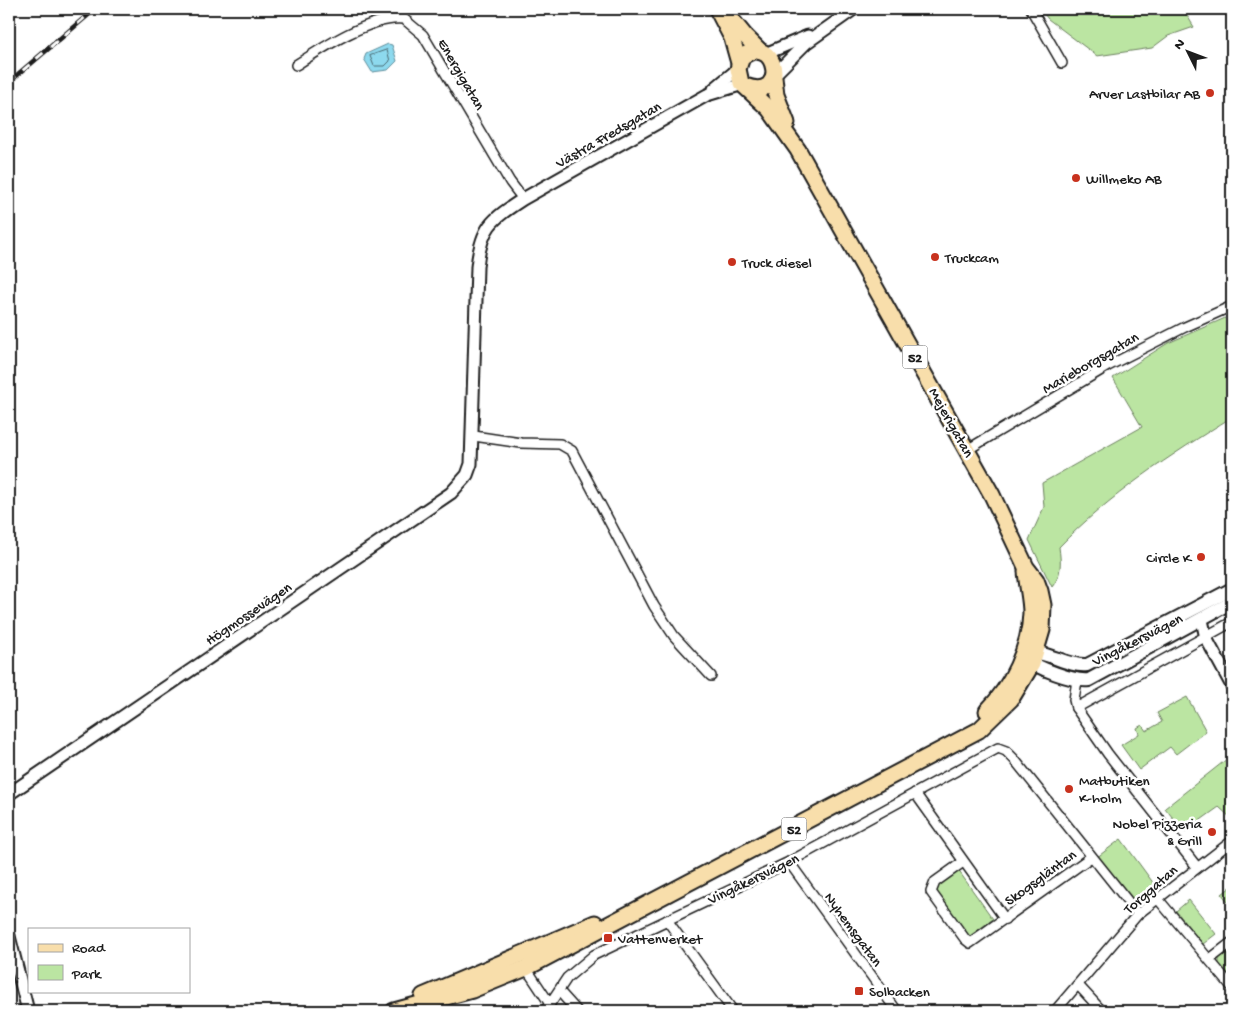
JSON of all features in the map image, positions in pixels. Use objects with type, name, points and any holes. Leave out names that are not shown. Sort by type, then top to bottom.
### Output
[{"type":"main road","name":"52","points":[[717,9],[732,38],[744,85]]},
{"type":"main road","name":"52","points":[[723,9],[744,36],[774,64],[774,76]]},
{"type":"main road","points":[[738,66],[744,55],[763,53]]},
{"type":"main road","points":[[744,85],[756,90],[765,88],[774,76]]},
{"type":"main road","name":"Mejerigatan","points":[[774,76],[779,102],[798,150]]},
{"type":"main road","name":"Mejerigatan","points":[[744,85],[769,109],[798,150],[997,503],[1026,567],[1031,614],[1029,634],[1031,657]]},
{"type":"main road","name":"Vingåkersvägen","points":[[1031,657],[1080,666],[1105,658],[1232,589]]},
{"type":"main road","name":"Vingåkersvägen","points":[[1031,657],[1077,680],[1095,678],[1232,602]]},
{"type":"main road","points":[[1198,607],[1202,620]]},
{"type":"main road","name":"Vingåkersvägen","points":[[394,1011],[472,990],[526,968],[891,778],[962,737],[1001,696],[1031,657]]},
{"type":"main road","points":[[1077,680],[1080,666]]},
{"type":"main road","name":"Vingåkersvägen","points":[[388,1011],[520,954],[671,893]]},
{"type":"main road","points":[[520,954],[526,968]]},
{"type":"street","points":[[774,76],[806,43],[854,9]]},
{"type":"street","points":[[1031,9],[1062,63]]},
{"type":"street","name":"Energigatan","points":[[296,65],[320,49],[369,24],[382,19],[404,18],[423,35],[510,182],[523,199]]},
{"type":"street","points":[[763,53],[826,27]]},
{"type":"street","name":"Västra Fredsgatan","points":[[523,199],[707,95],[738,66]]},
{"type":"street","name":"Västra Fredsgatan","points":[[707,95],[744,85]]},
{"type":"street","name":"Högmossevägen","points":[[9,794],[452,494],[467,476],[471,464],[474,436],[477,267],[481,238],[495,217],[523,199]]},
{"type":"street","name":"Marieborgsgatan","points":[[967,450],[1116,362],[1185,326],[1232,306]]},
{"type":"street","points":[[474,436],[522,443],[560,444],[572,451],[654,606],[674,636],[711,676]]},
{"type":"street","name":"Vingåkersvägen","points":[[1202,620],[1206,638]]},
{"type":"street","name":"Vingåkersvägen","points":[[1076,708],[1232,622]]},
{"type":"street","points":[[1206,638],[1232,686]]},
{"type":"street","points":[[1077,680],[1074,700],[1076,708],[1108,754],[1198,867]]},
{"type":"street","name":"Vingåkersvägen","points":[[547,1008],[567,978],[594,955],[789,862],[990,750],[998,748],[1006,751],[1091,857]]},
{"type":"street","name":"Skogsgläntan","points":[[915,793],[1005,919]]},
{"type":"street","name":"Torggatan","points":[[1055,1011],[1138,914],[1232,841]]},
{"type":"street","points":[[1091,857],[1138,914]]},
{"type":"street","name":"Skogsgläntan","points":[[963,862],[935,882],[932,887],[933,896],[970,943],[1091,857]]},
{"type":"street","name":"Nyhemsgatan","points":[[789,862],[891,1009]]},
{"type":"street","points":[[1158,899],[1232,986]]},
{"type":"street","points":[[667,920],[733,1011]]},
{"type":"street","points":[[9,936],[28,1011]]},
{"type":"street","points":[[1210,959],[1232,942]]},
{"type":"street","points":[[526,968],[547,1008]]},
{"type":"street","points":[[1078,984],[1102,1011]]},
{"type":"street","points":[[558,991],[576,1011]]},
{"type":"green space","points":[[1040,9],[1183,9],[1194,27],[1168,36],[1152,48],[1097,56],[1048,19]]},
{"type":"green space","points":[[1232,315],[1232,417],[1141,477],[1078,528],[1059,547],[1060,568],[1058,578],[1052,587],[1029,540],[1044,507],[1042,483],[1142,427],[1113,378],[1168,343]]},
{"type":"green space","points":[[1187,697],[1206,731],[1176,754],[1170,747],[1139,770],[1121,745],[1139,734],[1137,728],[1142,725],[1146,731],[1162,722],[1157,713]]},
{"type":"green space","points":[[1232,755],[1232,819],[1219,807],[1184,832],[1165,808]]},
{"type":"green space","points":[[1121,839],[1157,888],[1133,907],[1096,858]]},
{"type":"green space","points":[[958,870],[993,919],[967,938],[932,889]]},
{"type":"green space","points":[[1232,886],[1232,904],[1230,905],[1222,894]]},
{"type":"green space","points":[[1189,900],[1216,934],[1203,944],[1176,911]]},
{"type":"green space","points":[[1232,948],[1232,981],[1219,964],[1219,958]]},
{"type":"water","points":[[388,44],[392,45],[397,61],[388,70],[372,72],[364,59],[366,54]]},
{"type":"railway","points":[[9,82],[95,9]]},
{"type":"place","name":"Arver Lastbilar AB","points":[[1210,93]]},
{"type":"place","name":"Willmeko AB","points":[[1076,178]]},
{"type":"place","name":"Truckcam","points":[[935,257]]},
{"type":"place","name":"Truck diesel","points":[[732,262]]},
{"type":"place","name":"Circle K","points":[[1201,557]]},
{"type":"place","name":"Matbutiken K-holm","points":[[1069,789]]},
{"type":"place","name":"Nobel Pizzeria & Grill","points":[[1212,832]]},
{"type":"place","name":"Vattenverket","points":[[608,938]]},
{"type":"place","name":"Solbacken","points":[[859,991]]}]
